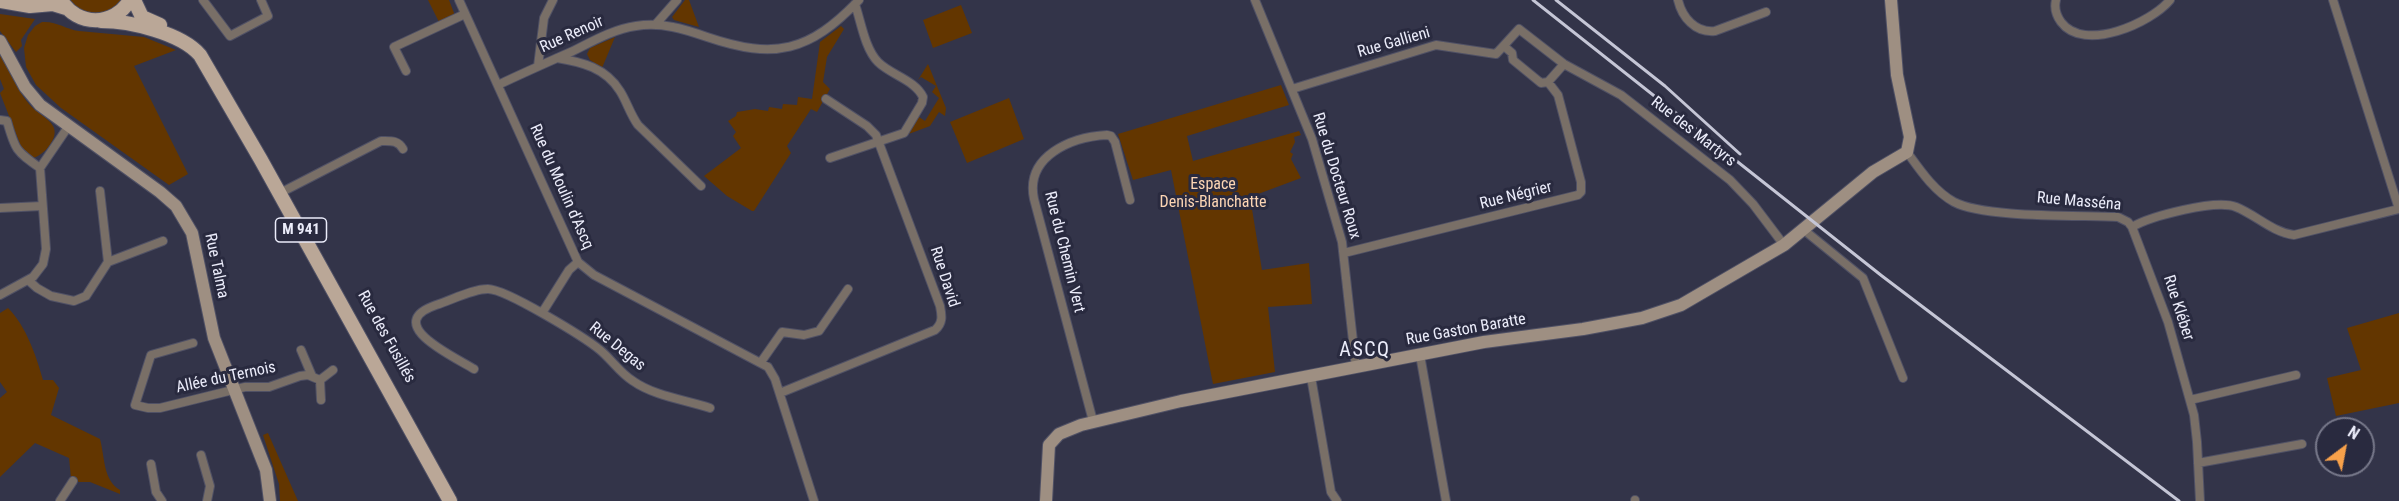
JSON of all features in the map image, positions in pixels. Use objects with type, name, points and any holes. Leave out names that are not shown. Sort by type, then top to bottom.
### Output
[{"type":"main road","points":[[102,21],[119,13],[132,0]]},
{"type":"main road","name":"Rue des Fusillés","points":[[132,0],[147,20],[177,30],[204,51],[232,94],[450,501]]},
{"type":"main road","name":"Rue des Fusillés","points":[[0,2],[30,6],[64,4],[82,19],[122,22],[170,35],[190,45],[212,75],[283,191],[460,501]]},
{"type":"street","points":[[203,0],[230,36],[268,16],[261,0]]},
{"type":"street","name":"Rue du Moulin d'Ascq","points":[[459,0],[578,262],[594,275],[761,362],[772,373],[814,501]]},
{"type":"street","points":[[538,66],[544,18],[553,0]]},
{"type":"street","points":[[656,24],[677,0]]},
{"type":"street","name":"Rue du Docteur Roux","points":[[1255,0],[1312,139],[1344,253],[1356,368]]},
{"type":"street","points":[[1678,0],[1682,12],[1689,21],[1706,32],[1715,31],[1766,12]]},
{"type":"street","points":[[1891,0],[1897,75],[1910,137],[1907,152]]},
{"type":"street","points":[[2056,0],[2056,13],[2067,29],[2083,34],[2102,34],[2130,27],[2148,18],[2159,12],[2170,0]]},
{"type":"street","points":[[2333,0],[2399,209]]},
{"type":"street","points":[[830,158],[904,133],[923,98],[913,86],[886,69],[874,58],[857,2]]},
{"type":"street","name":"Rue Renoir","points":[[498,85],[626,28],[656,24],[676,27],[748,49],[781,49],[814,38],[836,22],[857,2]]},
{"type":"street","points":[[406,71],[394,47],[465,14]]},
{"type":"street","name":"Rue des Martyrs","points":[[1505,47],[1520,29],[1564,64],[1617,92],[1731,180],[1754,204],[1784,245]]},
{"type":"street","name":"Rue Talma","points":[[0,41],[35,101],[160,192],[176,206],[188,222],[196,243],[214,338],[266,470],[270,501]]},
{"type":"street","points":[[586,45],[584,54],[592,66]]},
{"type":"street","name":"Rue Gallieni","points":[[1292,89],[1436,45],[1492,54],[1499,53],[1505,47]]},
{"type":"street","points":[[1505,47],[1512,53],[1513,60],[1541,83],[1548,82],[1564,64]]},
{"type":"street","points":[[557,58],[592,66],[614,82],[638,125],[700,186]]},
{"type":"street","name":"Rue Négrier","points":[[1344,253],[1578,195],[1581,192],[1581,182],[1557,95],[1548,82]]},
{"type":"street","name":"Rue David","points":[[780,393],[940,326],[940,306],[879,142],[867,126],[826,99]]},
{"type":"street","points":[[0,120],[7,121],[13,144],[18,152],[40,168]]},
{"type":"street","points":[[0,295],[39,272],[45,259],[40,168],[68,127]]},
{"type":"street","name":"Rue du Chemin Vert","points":[[1093,421],[1034,199],[1032,180],[1043,160],[1054,149],[1107,135],[1111,136],[1115,142],[1130,200]]},
{"type":"street","points":[[283,191],[381,141],[392,141],[400,144],[403,149]]},
{"type":"street","name":"Rue Masséna","points":[[1907,152],[1937,189],[1963,206],[1987,211],[2118,217],[2132,227],[2154,216],[2229,205],[2281,232],[2294,235],[2399,209]]},
{"type":"street","name":"Rue Gaston Baratte","points":[[1046,501],[1047,452],[1050,443],[1059,434],[1093,421],[1181,401],[1493,340],[1583,329],[1642,318],[1688,302],[1784,245],[1873,172],[1907,152]]},
{"type":"street","points":[[100,191],[108,262]]},
{"type":"street","points":[[0,208],[42,206]]},
{"type":"street","name":"Rue Kléber","points":[[2132,227],[2166,314],[2190,400],[2196,428],[2200,501]]},
{"type":"street","points":[[1804,230],[1863,278],[1903,378]]},
{"type":"street","points":[[28,280],[46,294],[74,301],[86,296],[108,262],[164,241]]},
{"type":"street","points":[[542,313],[569,270],[578,262]]},
{"type":"street","name":"Rue Degas","points":[[474,369],[418,332],[417,320],[424,311],[489,289],[542,313],[593,345],[621,372],[638,384],[710,408]]},
{"type":"street","points":[[761,362],[782,332],[804,335],[815,333],[822,327],[848,289]]},
{"type":"street","name":"Allée du Ternois","points":[[193,343],[152,355],[135,405],[160,408],[249,386],[269,387],[300,376],[316,378],[333,369]]},
{"type":"street","points":[[301,350],[316,378],[321,400]]},
{"type":"street","points":[[1420,355],[1446,501]]},
{"type":"street","points":[[2190,400],[2296,375]]},
{"type":"street","points":[[1311,377],[1331,492],[1337,501]]},
{"type":"street","points":[[2198,463],[2302,444]]},
{"type":"street","points":[[201,454],[210,486],[207,501]]},
{"type":"street","points":[[151,464],[156,492],[162,501]]},
{"type":"street","points":[[60,501],[74,481]]},
{"type":"green space","points":[[68,0],[121,0],[108,11],[94,14],[81,10]]},
{"type":"green space","points":[[428,0],[449,0],[453,16],[439,22]]},
{"type":"green space","points":[[685,0],[689,0],[699,27],[674,20],[672,17]]},
{"type":"green space","points":[[961,5],[972,33],[933,48],[923,20]]},
{"type":"green space","points":[[0,14],[35,19],[21,40],[22,46],[16,52],[0,31]]},
{"type":"green space","points":[[42,22],[79,31],[144,37],[176,50],[134,66],[188,174],[169,185],[61,108],[36,85],[26,67],[24,48],[28,35],[35,26]]},
{"type":"green space","points":[[841,26],[844,29],[827,57],[823,82],[830,89],[817,112],[811,109],[787,146],[791,153],[752,211],[727,196],[704,176],[741,148],[733,136],[736,132],[728,121],[736,116],[737,112],[755,109],[768,111],[769,107],[782,109],[783,104],[797,105],[798,97],[812,99],[820,42]]},
{"type":"green space","points":[[615,37],[602,68],[590,60],[587,54],[590,48]]},
{"type":"green space","points":[[0,51],[24,98],[51,123],[55,131],[49,146],[37,157],[33,158],[22,149],[0,93],[4,89],[0,79]]},
{"type":"green space","points":[[928,64],[946,108],[945,116],[939,112],[930,126],[906,135],[919,117],[925,121],[939,98],[932,92],[936,86],[921,77],[918,80]]},
{"type":"green space","name":"Espace Denis-Blanchatte","points":[[1281,85],[1289,105],[1187,136],[1193,161],[1299,131],[1301,135],[1294,137],[1295,142],[1290,152],[1293,154],[1291,159],[1301,178],[1250,197],[1262,270],[1309,263],[1312,304],[1268,307],[1275,372],[1213,384],[1171,170],[1133,180],[1118,134]]},
{"type":"green space","points":[[1009,98],[1024,139],[967,163],[950,122]]},
{"type":"green space","points":[[8,308],[25,332],[43,380],[53,380],[59,388],[51,415],[100,439],[110,480],[120,490],[120,494],[90,482],[79,482],[71,478],[69,458],[35,443],[0,477],[0,398],[7,392],[0,382],[0,313]]},
{"type":"green space","points":[[2399,313],[2399,403],[2336,416],[2327,378],[2361,370],[2347,328]]},
{"type":"green space","points":[[268,433],[298,501],[280,501],[279,484],[263,435]]},
{"type":"railway","points":[[1533,0],[1882,276],[2179,501]]},
{"type":"railway","points":[[1556,0],[1665,86],[1740,154]]},
{"type":"district","name":"ASCQ","points":[[1365,351]]}]
